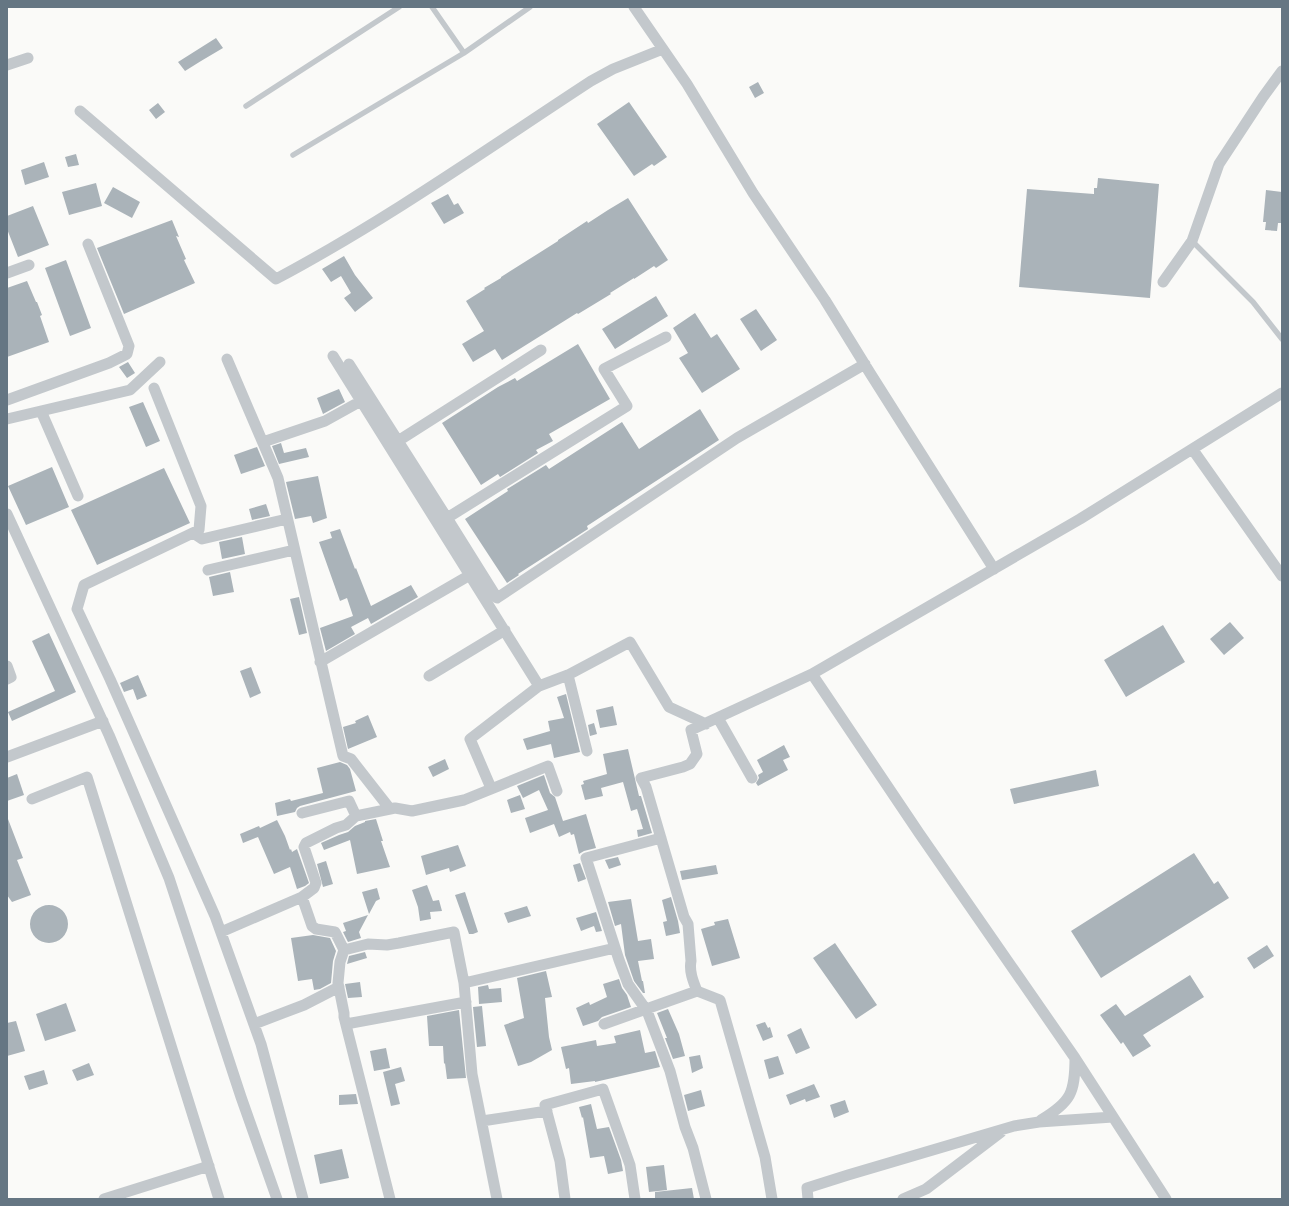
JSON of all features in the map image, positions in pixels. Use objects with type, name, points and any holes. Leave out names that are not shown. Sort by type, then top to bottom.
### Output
[{"type":"street","points":[[634,7],[687,84],[753,193],[826,300],[994,569]]},
{"type":"street","points":[[80,111],[276,279],[331,249],[431,186],[591,81],[613,69],[663,49]]},
{"type":"street","points":[[7,65],[28,58]]},
{"type":"street","points":[[1163,282],[1192,241],[1219,164],[1282,71]]},
{"type":"street","points":[[7,400],[109,363],[127,354],[129,346],[88,244]]},
{"type":"street","points":[[7,273],[29,265]]},
{"type":"street","points":[[447,518],[627,406],[604,370],[666,337]]},
{"type":"street","points":[[398,441],[541,350]]},
{"type":"street","points":[[333,356],[540,686]]},
{"type":"street","points":[[227,359],[278,478],[343,756],[351,759],[390,809]]},
{"type":"street","points":[[7,419],[130,390],[160,362]]},
{"type":"street","points":[[349,364],[497,598],[737,438],[865,364]]},
{"type":"street","points":[[154,388],[201,506],[198,530],[84,585],[76,609],[110,679],[212,908],[261,1044],[303,1199]]},
{"type":"street","points":[[697,991],[690,966],[691,961],[688,924],[684,916],[646,787],[641,778],[690,764],[697,754],[691,730],[812,674],[1080,519],[1193,450],[1282,393]]},
{"type":"street","points":[[263,442],[325,421],[361,401]]},
{"type":"street","points":[[41,411],[78,496]]},
{"type":"street","points":[[1193,450],[1282,576]]},
{"type":"street","points":[[7,514],[103,721],[169,878],[241,1097],[277,1199]]},
{"type":"street","points":[[193,533],[202,539],[288,519]]},
{"type":"street","points":[[208,570],[294,550]]},
{"type":"street","points":[[320,662],[470,576]]},
{"type":"street","points":[[429,676],[505,630]]},
{"type":"street","points":[[491,788],[470,739],[540,686],[568,675],[630,642],[669,707],[706,724]]},
{"type":"street","points":[[7,666],[11,677],[7,679]]},
{"type":"street","points":[[812,674],[918,833],[1075,1058],[1166,1199]]},
{"type":"street","points":[[568,675],[587,751]]},
{"type":"street","points":[[718,718],[752,778]]},
{"type":"street","points":[[7,757],[103,721]]},
{"type":"street","points":[[221,932],[302,898],[314,888],[316,884],[304,847],[306,843],[336,828],[346,825],[356,816],[395,808],[412,811],[464,800],[548,766],[557,792]]},
{"type":"street","points":[[32,799],[87,777],[219,1199]]},
{"type":"street","points":[[302,813],[349,801],[356,816]]},
{"type":"street","points":[[661,838],[586,858],[628,984],[646,1009],[670,1071],[706,1199]]},
{"type":"street","points":[[302,898],[312,926],[316,929],[336,932],[344,950],[340,962],[338,987],[390,1199]]},
{"type":"street","points":[[344,950],[368,944],[386,945],[454,932],[464,983],[472,1074],[497,1199]]},
{"type":"street","points":[[464,983],[615,948]]},
{"type":"street","points":[[254,1024],[304,1005],[338,987]]},
{"type":"street","points":[[604,1024],[697,991],[720,1000],[765,1157],[772,1199]]},
{"type":"street","points":[[346,1024],[466,1002]]},
{"type":"street","points":[[1039,1122],[1056,1111],[1070,1097],[1075,1077],[1075,1058]]},
{"type":"street","points":[[565,1199],[560,1161],[545,1104],[603,1089],[630,1165],[634,1199]]},
{"type":"street","points":[[482,1122],[547,1111]]},
{"type":"street","points":[[808,1199],[807,1188],[1006,1128],[1039,1122],[1113,1118]]},
{"type":"street","points":[[903,1199],[926,1189],[1006,1128]]},
{"type":"street","points":[[104,1199],[209,1166]]},
{"type":"lane","points":[[246,106],[399,7]]},
{"type":"lane","points":[[432,7],[464,53]]},
{"type":"lane","points":[[293,155],[464,53],[530,7]]},
{"type":"lane","points":[[1192,241],[1253,302],[1282,339]]},
{"type":"building","points":[[216,38],[223,48],[185,71],[178,62]]},
{"type":"building","points":[[758,82],[764,93],[755,98],[749,87]]},
{"type":"building","points":[[629,102],[667,157],[654,166],[652,164],[634,176],[597,124]]},
{"type":"building","points":[[158,103],[165,112],[156,119],[149,110]]},
{"type":"building","points":[[76,154],[79,165],[68,167],[65,157]]},
{"type":"building","points":[[44,162],[49,177],[25,185],[21,170]]},
{"type":"building","points":[[1098,178],[1159,184],[1150,298],[1019,287],[1027,189],[1094,194],[1094,188],[1097,188]]},
{"type":"building","points":[[96,183],[102,206],[69,215],[62,192]]},
{"type":"building","points":[[113,187],[140,202],[132,218],[104,203]]},
{"type":"building","points":[[1266,190],[1282,192],[1282,223],[1278,223],[1277,231],[1265,230],[1266,222],[1263,222]]},
{"type":"building","points":[[448,194],[454,205],[458,203],[464,213],[444,224],[431,203]]},
{"type":"building","points":[[628,198],[668,260],[656,268],[654,266],[634,278],[610,293],[611,294],[578,314],[577,313],[502,360],[495,349],[473,362],[462,344],[484,331],[466,301],[587,221],[588,223]]},
{"type":"building","points":[[33,206],[49,245],[18,257],[7,229],[7,216]]},
{"type":"building","points":[[172,220],[179,237],[176,236],[186,259],[184,260],[195,283],[124,314],[97,248]]},
{"type":"building","points":[[344,256],[355,275],[373,298],[355,312],[344,298],[351,293],[341,276],[331,282],[322,269]]},
{"type":"building","points":[[66,260],[91,328],[70,336],[45,268]]},
{"type":"building","points":[[27,281],[42,315],[40,316],[49,342],[7,357],[7,288]]},
{"type":"building","points":[[656,296],[668,316],[615,349],[602,329]]},
{"type":"building","points":[[756,309],[777,340],[761,351],[740,319]]},
{"type":"building","points":[[695,313],[711,338],[717,334],[740,369],[702,393],[679,358],[688,353],[673,328]]},
{"type":"building","points":[[578,344],[610,399],[549,434],[553,441],[536,450],[538,453],[500,477],[498,474],[481,485],[442,423],[498,387],[515,378],[517,381]]},
{"type":"building","points":[[128,362],[135,373],[127,378],[119,367]]},
{"type":"building","points":[[339,389],[345,402],[323,414],[317,398]]},
{"type":"building","points":[[143,402],[160,441],[146,447],[129,407]]},
{"type":"building","points":[[700,409],[719,440],[587,526],[588,529],[518,574],[519,575],[507,583],[465,519],[508,491],[507,489],[546,465],[549,469],[622,422],[639,449]]},
{"type":"building","points":[[281,443],[284,453],[306,448],[309,457],[279,464],[272,446]]},
{"type":"building","points":[[257,447],[265,466],[241,474],[234,455]]},
{"type":"building","points":[[52,467],[69,507],[26,525],[8,486]]},
{"type":"building","points":[[164,468],[190,523],[97,565],[71,510]]},
{"type":"building","points":[[318,476],[327,518],[313,523],[311,516],[295,519],[286,482]]},
{"type":"building","points":[[266,504],[270,516],[252,520],[249,509]]},
{"type":"building","points":[[340,529],[371,606],[411,585],[418,597],[371,624],[368,618],[351,627],[355,634],[326,651],[320,628],[353,616],[347,598],[340,601],[319,542],[332,538],[330,532]]},
{"type":"building","points":[[242,537],[245,554],[222,559],[219,542]]},
{"type":"building","points":[[230,572],[234,592],[213,596],[209,577]]},
{"type":"building","points":[[299,597],[307,633],[299,635],[290,599]]},
{"type":"building","points":[[1230,622],[1244,638],[1224,655],[1210,639]]},
{"type":"building","points":[[1163,625],[1185,662],[1126,697],[1104,660]]},
{"type":"building","points":[[49,633],[76,692],[12,721],[8,712],[55,691],[32,641]]},
{"type":"building","points":[[251,667],[261,693],[250,698],[240,671]]},
{"type":"building","points":[[138,675],[147,696],[137,700],[133,689],[124,692],[120,683]]},
{"type":"building","points":[[566,694],[580,752],[554,758],[551,744],[527,750],[523,739],[550,731],[548,721],[564,718],[557,697]]},
{"type":"building","points":[[613,706],[617,725],[600,728],[596,710]]},
{"type":"building","points":[[368,715],[377,737],[348,749],[343,727],[356,723],[355,721]]},
{"type":"building","points":[[594,723],[597,734],[590,736],[588,725]]},
{"type":"building","points":[[784,745],[790,757],[783,760],[788,770],[758,786],[756,783],[759,778],[758,775],[763,772],[757,760]]},
{"type":"building","points":[[628,749],[639,796],[641,796],[652,833],[638,837],[637,830],[643,829],[637,809],[631,811],[623,782],[601,788],[603,796],[585,800],[581,785],[584,784],[583,781],[607,774],[603,754]]},
{"type":"building","points":[[445,759],[449,769],[433,777],[428,767]]},
{"type":"building","points":[[340,762],[347,765],[350,769],[356,791],[300,806],[295,812],[277,816],[275,803],[290,799],[291,801],[323,793],[317,768]]},
{"type":"building","points":[[1096,770],[1099,786],[1014,804],[1010,789]]},
{"type":"building","points":[[17,774],[24,795],[7,801],[7,778]]},
{"type":"building","points":[[544,775],[550,793],[555,797],[563,821],[586,814],[596,848],[579,854],[574,834],[571,835],[570,832],[559,837],[554,824],[530,833],[525,818],[548,810],[539,790],[523,798],[517,786]]},
{"type":"building","points":[[520,795],[525,809],[511,813],[507,800]]},
{"type":"building","points":[[7,819],[23,858],[17,860],[31,895],[12,902],[7,895]]},
{"type":"building","points":[[376,819],[383,841],[381,841],[390,867],[357,874],[350,840],[324,850],[321,843],[348,832],[355,826],[365,821]]},
{"type":"building","points":[[277,820],[290,850],[291,849],[292,852],[297,849],[309,883],[297,889],[290,867],[274,874],[258,837],[243,843],[240,834],[259,826],[260,828]]},
{"type":"building","points":[[458,845],[466,866],[450,872],[449,868],[426,875],[421,856]]},
{"type":"building","points":[[1194,853],[1214,884],[1218,881],[1229,898],[1101,978],[1071,931]]},
{"type":"building","points":[[618,857],[621,865],[609,869],[605,860]]},
{"type":"building","points":[[326,861],[333,884],[323,887],[317,864]]},
{"type":"building","points":[[580,863],[586,879],[578,882],[573,865]]},
{"type":"building","points":[[716,865],[718,874],[682,880],[680,871]]},
{"type":"building","points":[[427,885],[433,901],[439,900],[442,911],[430,912],[431,919],[420,921],[418,907],[412,890]]},
{"type":"building","points":[[377,888],[380,899],[376,901],[369,914],[362,892]]},
{"type":"building","points":[[465,892],[478,932],[473,934],[469,934],[455,895]]},
{"type":"building","points":[[671,897],[680,933],[666,936],[663,922],[667,921],[662,900]]},
{"type":"building","points":[[631,899],[638,941],[651,939],[654,959],[638,961],[645,993],[643,993],[634,981],[625,955],[621,924],[615,926],[608,902]]},
{"type":"building","points":[[45,905],[53,905],[63,910],[67,917],[67,931],[63,938],[53,943],[45,943],[35,938],[33,935],[30,928],[30,920],[35,910],[38,908]]},
{"type":"building","points":[[527,906],[531,916],[508,923],[504,913]]},
{"type":"building","points":[[596,912],[602,931],[596,932],[594,926],[581,931],[576,918]]},
{"type":"building","points":[[368,915],[359,932],[361,938],[348,942],[343,932],[346,931],[343,923]]},
{"type":"building","points":[[728,919],[740,958],[712,966],[701,929],[715,925],[714,922]]},
{"type":"building","points":[[313,935],[330,938],[336,951],[333,961],[331,983],[320,989],[314,990],[312,979],[298,981],[291,938]]},
{"type":"building","points":[[835,943],[877,1005],[856,1019],[813,958]]},
{"type":"building","points":[[1267,945],[1274,956],[1254,969],[1247,958]]},
{"type":"building","points":[[365,952],[367,958],[347,964],[349,956]]},
{"type":"building","points":[[546,971],[552,997],[545,998],[549,1037],[552,1050],[531,1062],[518,1066],[504,1025],[524,1018],[517,978]]},
{"type":"building","points":[[1190,975],[1204,997],[1143,1035],[1151,1046],[1133,1057],[1123,1042],[1121,1044],[1100,1015],[1116,1004],[1125,1016]]},
{"type":"building","points":[[619,979],[631,1007],[602,1017],[598,1021],[583,1026],[576,1008],[589,1002],[590,1005],[607,997],[603,984]]},
{"type":"building","points":[[360,982],[362,997],[348,998],[345,984]]},
{"type":"building","points":[[488,985],[489,989],[501,988],[502,1002],[479,1004],[478,987]]},
{"type":"building","points":[[66,1003],[76,1031],[45,1041],[36,1014]]},
{"type":"building","points":[[482,1006],[486,1046],[477,1047],[473,1007]]},
{"type":"building","points":[[668,1009],[679,1034],[685,1056],[673,1059],[665,1038],[667,1038],[657,1013]]},
{"type":"building","points":[[459,1010],[466,1078],[447,1079],[443,1046],[429,1046],[427,1016]]},
{"type":"building","points":[[16,1021],[25,1051],[7,1056],[7,1023]]},
{"type":"building","points":[[765,1022],[768,1028],[770,1027],[773,1037],[763,1041],[756,1025]]},
{"type":"building","points":[[801,1028],[810,1048],[796,1054],[787,1035]]},
{"type":"building","points":[[640,1030],[645,1053],[655,1051],[660,1067],[595,1082],[571,1084],[569,1068],[566,1069],[561,1047],[596,1040],[597,1046],[616,1043],[614,1036]]},
{"type":"building","points":[[386,1048],[390,1068],[374,1071],[370,1051]]},
{"type":"building","points":[[700,1055],[703,1068],[692,1073],[689,1057]]},
{"type":"building","points":[[778,1056],[784,1074],[769,1079],[764,1060]]},
{"type":"building","points":[[89,1063],[94,1075],[77,1081],[72,1070]]},
{"type":"building","points":[[401,1067],[405,1081],[395,1084],[400,1104],[391,1106],[383,1072]]},
{"type":"building","points":[[44,1070],[48,1084],[29,1090],[24,1076]]},
{"type":"building","points":[[814,1084],[820,1097],[806,1102],[805,1099],[790,1105],[786,1095]]},
{"type":"building","points":[[701,1090],[705,1106],[688,1111],[684,1095]]},
{"type":"building","points":[[356,1094],[358,1104],[339,1105],[339,1095]]},
{"type":"building","points":[[845,1100],[849,1112],[834,1118],[830,1105]]},
{"type":"building","points":[[591,1104],[597,1129],[609,1127],[621,1160],[623,1171],[608,1174],[604,1156],[590,1158],[583,1117],[582,1118],[579,1107]]},
{"type":"building","points":[[342,1149],[349,1178],[320,1184],[314,1155]]},
{"type":"building","points":[[664,1165],[667,1190],[649,1192],[646,1167]]},
{"type":"building","points":[[692,1188],[694,1199],[655,1199],[655,1192]]}]
